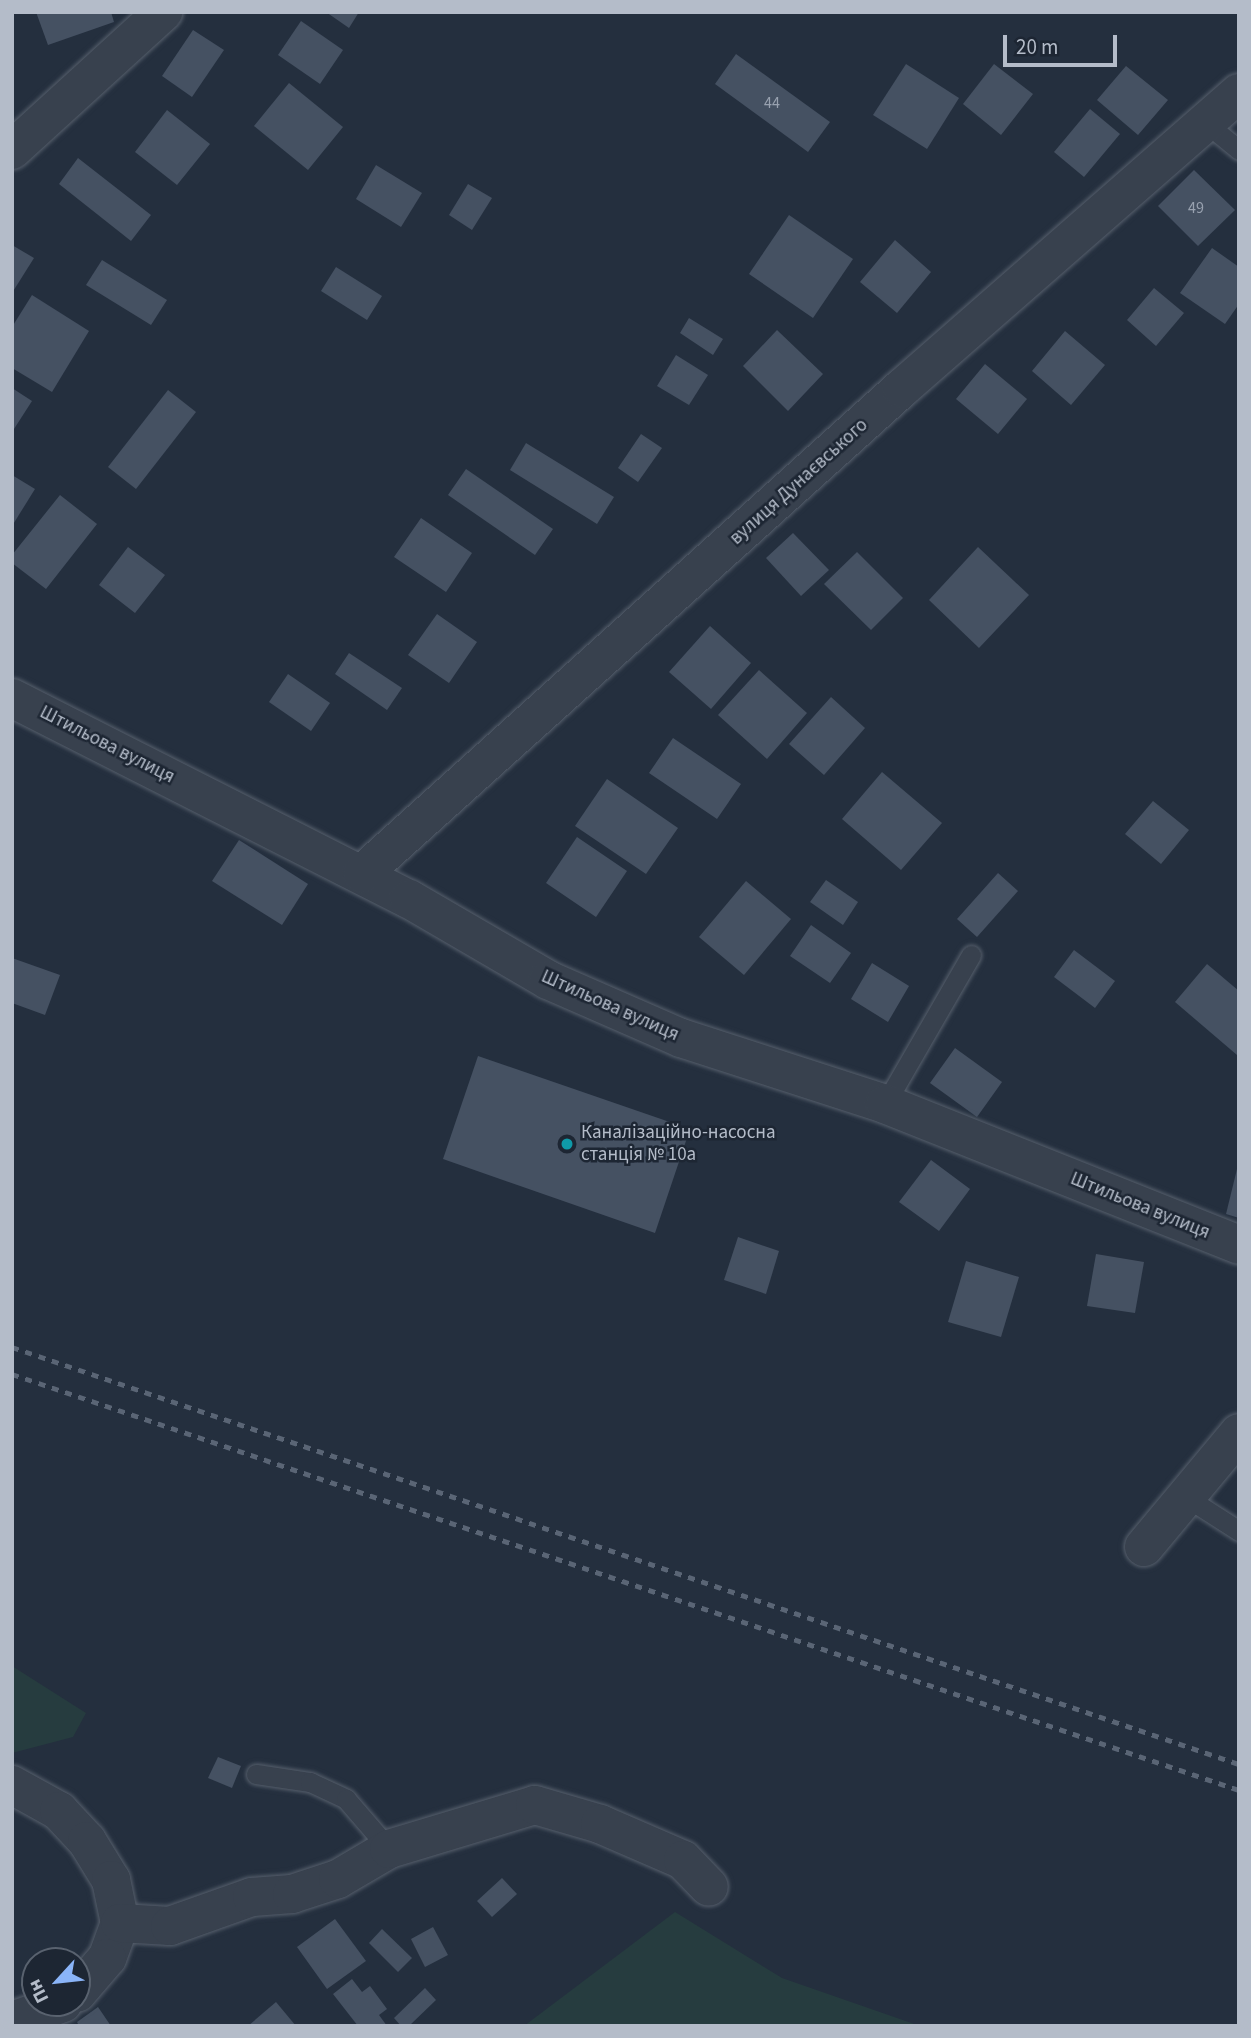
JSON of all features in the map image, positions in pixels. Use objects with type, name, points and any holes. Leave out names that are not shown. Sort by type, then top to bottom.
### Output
[{"type":"street","points":[[12,150],[163,12]]},
{"type":"street","name":"вулиця Дунаєвського","points":[[362,874],[902,388],[1239,93]]},
{"type":"street","name":"Штильова вулиця","points":[[12,698],[362,874],[572,990],[681,1038],[885,1104],[1239,1245]]},
{"type":"street","points":[[1144,1547],[1239,1433]]},
{"type":"street","points":[[12,1785],[59,1811],[88,1841],[111,1880],[120,1923],[107,1958],[91,1977]]},
{"type":"street","points":[[120,1923],[170,1926],[252,1897],[292,1894],[338,1879],[389,1849],[535,1805],[600,1824],[683,1860],[709,1887]]},
{"type":"lane","points":[[1206,123],[1239,150]]},
{"type":"lane","points":[[885,1104],[971,955]]},
{"type":"lane","points":[[1186,1497],[1239,1531]]},
{"type":"lane","points":[[256,1774],[310,1782],[346,1799],[389,1849]]},
{"type":"green space","points":[[12,1666],[86,1713],[73,1737],[12,1753]]},
{"type":"green space","points":[[675,1912],[782,1978],[920,2026],[524,2026]]},
{"type":"building","points":[[36,12],[111,12],[114,22],[48,45]]},
{"type":"building","points":[[326,12],[359,12],[349,28]]},
{"type":"building","points":[[301,21],[343,50],[320,84],[278,55]]},
{"type":"building","points":[[193,30],[224,50],[192,97],[162,76]]},
{"type":"building","points":[[736,54],[830,122],[808,152],[715,84]]},
{"type":"building","points":[[906,64],[959,98],[927,149],[873,115]]},
{"type":"building","points":[[994,64],[1033,94],[1001,135],[963,104]]},
{"type":"building","points":[[1126,66],[1168,100],[1138,135],[1097,100]]},
{"type":"building","points":[[289,83],[343,127],[308,170],[254,126]]},
{"type":"building","points":[[1090,109],[1120,134],[1084,177],[1054,152]]},
{"type":"building","points":[[167,110],[210,144],[177,185],[135,152]]},
{"type":"building","points":[[78,158],[151,215],[131,241],[59,184]]},
{"type":"building","points":[[376,165],[422,193],[401,227],[356,199]]},
{"type":"building","points":[[1194,170],[1235,210],[1198,246],[1158,206]]},
{"type":"building","points":[[468,184],[492,198],[472,230],[449,215]]},
{"type":"building","points":[[789,215],[853,259],[813,318],[749,274]]},
{"type":"building","points":[[895,240],[931,272],[897,313],[860,282]]},
{"type":"building","points":[[12,245],[34,258],[12,293]]},
{"type":"building","points":[[1212,248],[1239,267],[1239,304],[1225,324],[1180,293]]},
{"type":"building","points":[[102,260],[167,300],[151,325],[86,285]]},
{"type":"building","points":[[336,267],[382,296],[367,320],[321,291]]},
{"type":"building","points":[[1154,288],[1184,313],[1156,346],[1127,320]]},
{"type":"building","points":[[32,295],[89,331],[52,392],[12,368],[12,327]]},
{"type":"building","points":[[689,318],[723,339],[713,355],[680,333]]},
{"type":"building","points":[[777,330],[823,374],[788,411],[743,366]]},
{"type":"building","points":[[1065,331],[1105,365],[1071,405],[1032,371]]},
{"type":"building","points":[[676,355],[708,375],[689,405],[657,386]]},
{"type":"building","points":[[985,364],[1027,399],[998,434],[956,399]]},
{"type":"building","points":[[12,388],[32,401],[14,429],[12,428]]},
{"type":"building","points":[[168,390],[196,412],[136,489],[108,467]]},
{"type":"building","points":[[641,434],[662,448],[638,482],[618,468]]},
{"type":"building","points":[[526,443],[614,497],[597,524],[510,470]]},
{"type":"building","points":[[466,469],[553,529],[535,555],[448,495]]},
{"type":"building","points":[[12,475],[35,489],[12,526]]},
{"type":"building","points":[[60,495],[97,524],[46,589],[12,563],[12,555]]},
{"type":"building","points":[[421,518],[472,553],[446,592],[394,557]]},
{"type":"building","points":[[793,533],[829,570],[801,596],[766,558]]},
{"type":"building","points":[[128,547],[165,575],[135,613],[99,585]]},
{"type":"building","points":[[978,547],[1029,595],[979,648],[929,600]]},
{"type":"building","points":[[857,552],[903,598],[871,630],[824,584]]},
{"type":"building","points":[[437,614],[477,642],[449,683],[408,655]]},
{"type":"building","points":[[710,626],[751,663],[711,709],[669,672]]},
{"type":"building","points":[[349,653],[402,688],[387,710],[335,674]]},
{"type":"building","points":[[759,670],[807,713],[767,759],[718,715]]},
{"type":"building","points":[[288,674],[330,703],[311,731],[269,702]]},
{"type":"building","points":[[831,697],[865,728],[824,775],[789,744]]},
{"type":"building","points":[[673,738],[741,784],[717,819],[649,773]]},
{"type":"building","points":[[882,772],[942,823],[901,870],[842,819]]},
{"type":"building","points":[[607,779],[678,828],[646,874],[575,826]]},
{"type":"building","points":[[1153,801],[1189,830],[1161,864],[1125,834]]},
{"type":"building","points":[[577,837],[627,871],[596,917],[546,883]]},
{"type":"building","points":[[239,840],[308,884],[282,925],[212,881]]},
{"type":"building","points":[[998,873],[1018,891],[977,937],[957,919]]},
{"type":"building","points":[[826,880],[858,902],[843,925],[810,902]]},
{"type":"building","points":[[746,881],[791,919],[744,975],[699,937]]},
{"type":"building","points":[[811,925],[851,953],[830,983],[790,956]]},
{"type":"building","points":[[1074,950],[1115,981],[1095,1008],[1054,977]]},
{"type":"building","points":[[12,958],[60,975],[45,1015],[12,1003]]},
{"type":"building","points":[[872,963],[909,986],[888,1022],[851,999]]},
{"type":"building","points":[[1207,964],[1239,991],[1237,1055],[1175,1002]]},
{"type":"building","points":[[955,1048],[1002,1082],[977,1117],[930,1083]]},
{"type":"building","name":"Каналізаційно-насосна станція № 10а","points":[[478,1056],[690,1129],[655,1233],[443,1159]]},
{"type":"building","points":[[931,1160],[970,1189],[939,1231],[899,1202]]},
{"type":"building","points":[[1239,1165],[1239,1218],[1226,1214]]},
{"type":"building","points":[[738,1237],[779,1251],[766,1294],[724,1280]]},
{"type":"building","points":[[1096,1254],[1144,1262],[1135,1313],[1087,1306]]},
{"type":"building","points":[[966,1261],[1019,1277],[1001,1337],[948,1322]]},
{"type":"building","points":[[218,1757],[241,1766],[232,1788],[208,1778]]},
{"type":"building","points":[[502,1878],[517,1894],[492,1917],[477,1901]]},
{"type":"building","points":[[335,1919],[366,1961],[327,1989],[297,1947]]},
{"type":"building","points":[[433,1927],[448,1955],[425,1967],[411,1939]]},
{"type":"building","points":[[382,1929],[412,1958],[398,1972],[369,1943]]},
{"type":"building","points":[[352,1979],[362,1992],[370,1986],[387,2009],[379,2015],[387,2026],[358,2026],[333,1994]]},
{"type":"building","points":[[425,1988],[436,2000],[409,2026],[401,2026],[394,2018]]},
{"type":"building","points":[[276,2002],[296,2026],[248,2026]]},
{"type":"building","points":[[98,2007],[111,2026],[79,2026],[77,2022],[84,2017],[91,2017],[91,2012]]},
{"type":"railway","points":[[12,1347],[1239,1764]]},
{"type":"railway","points":[[12,1374],[1239,1790]]},
{"type":"place","name":"Каналізаційно-насосна станція № 10а","points":[[567,1144]]}]
